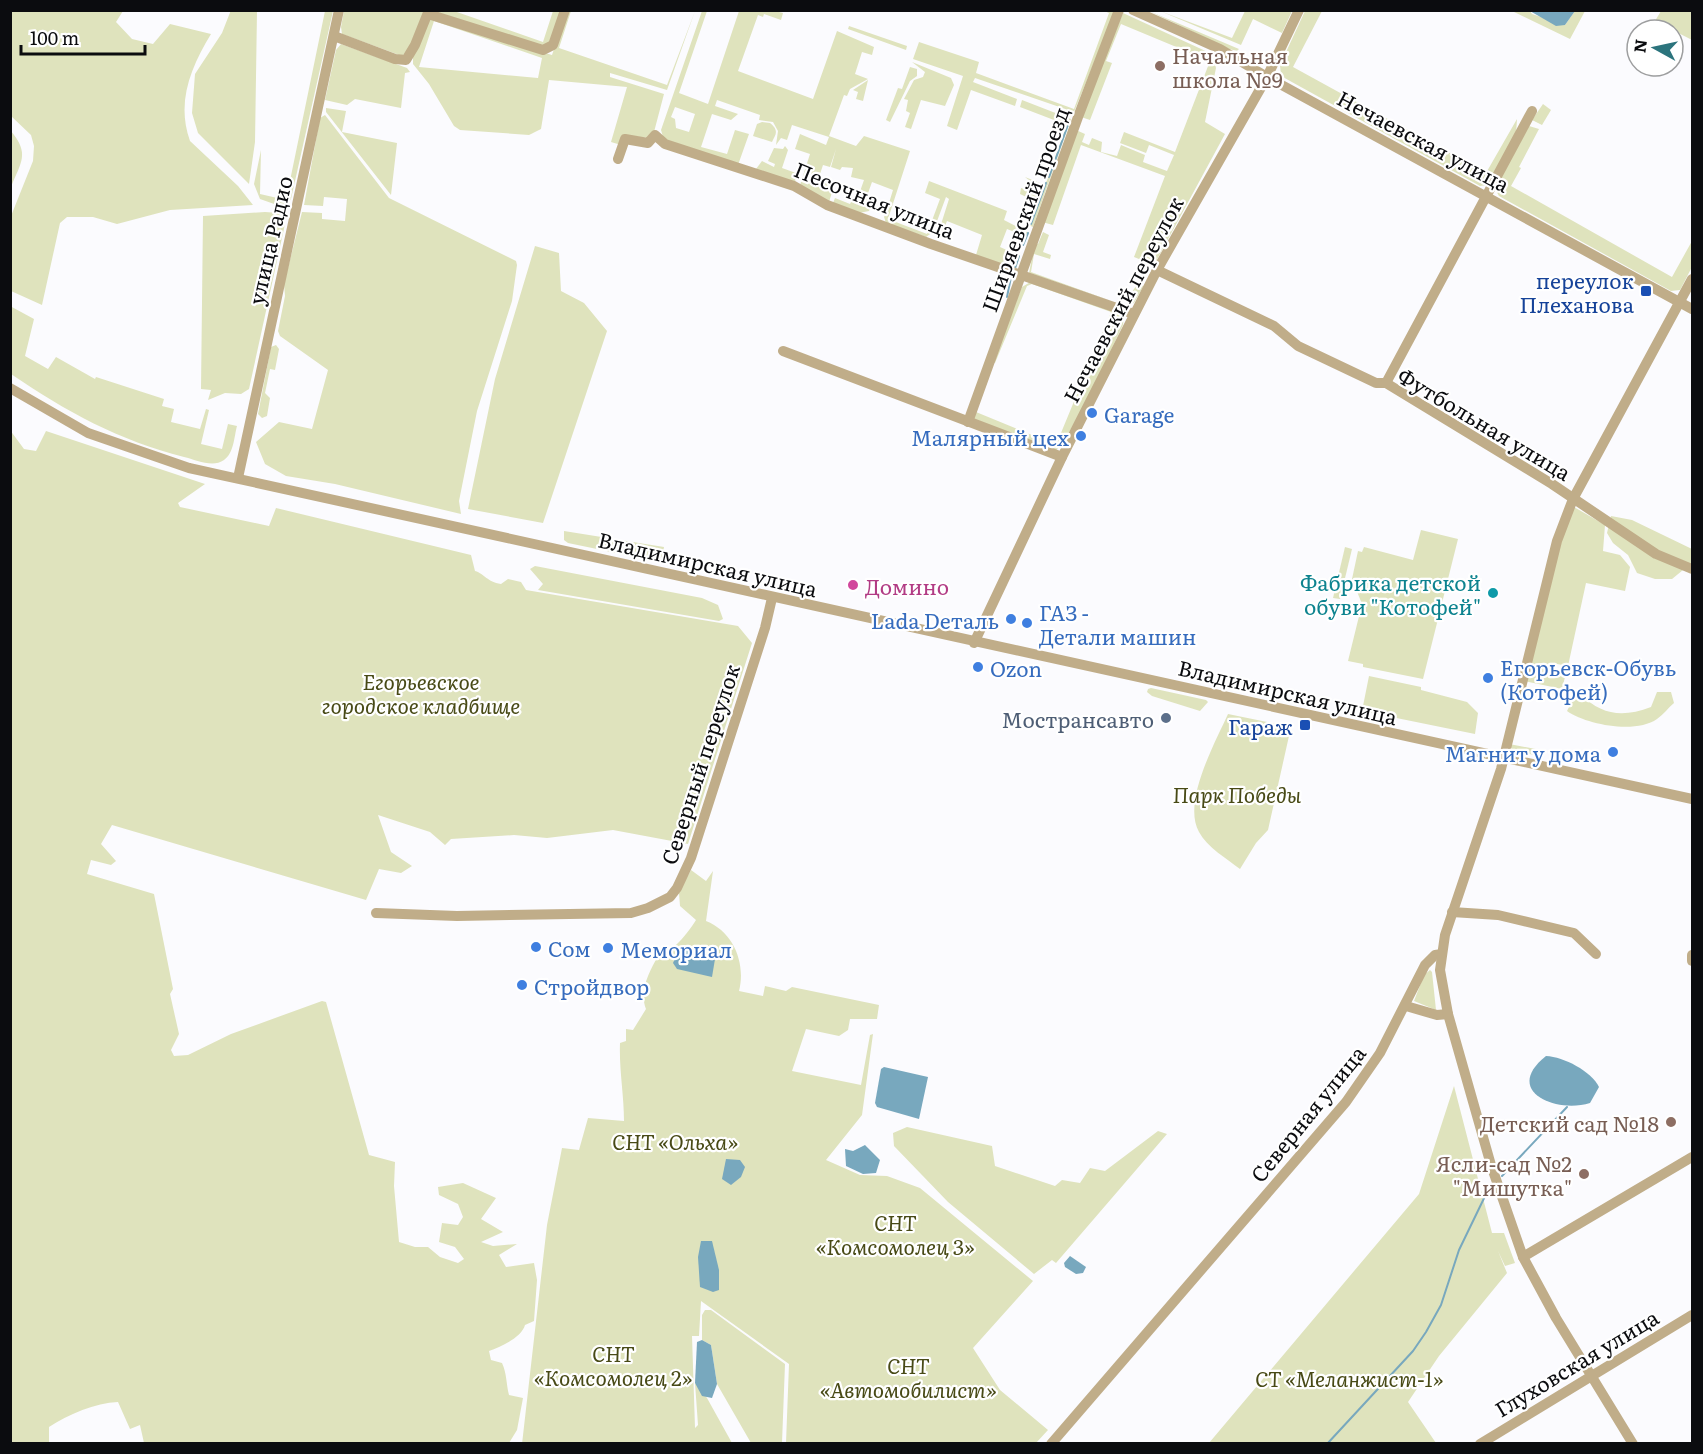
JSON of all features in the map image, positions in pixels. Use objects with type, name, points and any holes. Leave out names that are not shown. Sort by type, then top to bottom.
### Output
[{"type":"street","name":"улица Радио","points":[[238,478],[339,10]]},
{"type":"street","points":[[333,36],[395,59],[406,60],[428,12],[539,49],[550,48],[556,39],[565,10]]},
{"type":"street","name":"Ширяевский проезд","points":[[968,422],[1119,10]]},
{"type":"street","name":"Нечаевская улица","points":[[1133,10],[1220,49],[1267,77],[1692,309]]},
{"type":"street","name":"Нечаевский переулок","points":[[974,643],[1062,457],[1156,270],[1267,77],[1299,10]]},
{"type":"street","points":[[1386,383],[1532,111]]},
{"type":"street","name":"Песочная улица","points":[[618,159],[625,139],[648,143],[655,135],[666,144],[794,186],[827,205],[931,244],[1134,314]]},
{"type":"street","name":"Футбольная улица","points":[[1156,270],[1274,326],[1298,346],[1376,383],[1386,383],[1573,499],[1656,554],[1692,568]]},
{"type":"street","points":[[1633,1443],[1523,1257],[1488,1156],[1448,1014],[1441,978],[1442,954],[1452,912],[1491,800],[1503,757],[1557,541],[1573,499],[1692,279]]},
{"type":"street","points":[[783,351],[1062,457]]},
{"type":"street","name":"Владимирская улица","points":[[10,388],[88,433],[156,458],[974,643],[1692,799]]},
{"type":"street","name":"Северный переулок","points":[[376,913],[467,916],[631,913],[648,908],[670,897],[677,888],[691,858],[765,628],[772,598]]},
{"type":"street","points":[[1452,912],[1498,915],[1574,933],[1596,954]]},
{"type":"street","name":"Северная улица","points":[[1052,1443],[1346,1102],[1380,1053],[1425,965],[1435,955],[1442,954]]},
{"type":"street","points":[[1692,955],[1692,961]]},
{"type":"street","points":[[1406,1006],[1437,1015],[1448,1014]]},
{"type":"street","points":[[1523,1257],[1692,1156]]},
{"type":"street","name":"Глуховская улица","points":[[1480,1443],[1692,1315]]},
{"type":"green space","points":[[11,10],[123,11],[116,22],[132,39],[153,44],[170,24],[211,34],[197,59],[188,85],[185,99],[186,127],[190,141],[238,186],[253,205],[170,210],[117,224],[93,217],[67,217],[60,223],[42,305],[11,291],[11,216],[33,161],[34,146],[31,135],[11,116]]},
{"type":"green space","points":[[231,10],[257,11],[255,142],[249,184],[198,133],[192,113],[195,74],[222,33]]},
{"type":"green space","points":[[325,11],[333,11],[291,199],[287,205],[277,205],[260,199],[254,184],[261,150],[260,194],[286,200]]},
{"type":"green space","points":[[344,11],[425,11],[409,50],[402,56],[342,34]]},
{"type":"green space","points":[[433,11],[454,11],[543,42],[553,11],[561,11],[550,42],[542,46]]},
{"type":"green space","points":[[567,11],[571,11],[559,48],[667,85],[695,11],[667,90],[610,73],[610,77],[664,94],[654,132],[648,138],[624,135],[621,145],[611,142],[627,87],[549,80],[541,129],[529,135],[460,130],[454,126],[429,84],[413,64],[413,55],[430,18],[552,55]],"holes":[[[434,21],[542,58],[538,78],[419,67]]]},
{"type":"green space","points":[[702,11],[707,11],[679,93],[708,104],[739,11],[783,13],[781,20],[764,14],[763,17],[758,15],[738,71],[813,99],[837,31],[874,47],[872,55],[862,52],[855,74],[868,79],[850,89],[847,96],[844,95],[829,136],[856,146],[864,136],[910,151],[888,219],[927,234],[940,199],[925,193],[929,181],[1007,211],[1004,220],[1029,233],[1021,247],[1018,245],[1022,235],[1007,229],[1000,247],[1020,256],[1016,269],[976,255],[982,235],[947,221],[940,239],[937,237],[949,199],[946,197],[933,232],[926,237],[886,223],[884,217],[891,204],[889,203],[893,190],[872,182],[867,196],[874,199],[869,211],[859,213],[833,203],[835,198],[850,204],[853,198],[857,200],[864,180],[851,177],[853,168],[842,167],[840,170],[831,167],[836,149],[830,167],[823,165],[818,180],[834,186],[829,202],[800,185],[810,154],[795,149],[800,134],[826,145],[829,137],[792,125],[787,140],[781,138],[776,145],[778,131],[773,122],[759,120],[760,115],[717,100],[715,106],[738,114],[731,120],[712,114],[701,147],[727,154],[735,130],[749,134],[738,165],[664,140],[661,130]],"holes":[[[675,107],[695,114],[689,132],[676,128],[675,119],[671,117]]]},
{"type":"green space","points":[[1104,11],[1115,11],[1074,112],[975,78],[973,82],[1017,99],[1015,106],[971,90],[957,130],[947,126],[963,76],[913,59],[919,42],[979,62],[976,73],[1074,109],[1109,13]]},
{"type":"green space","points":[[1149,11],[1239,49],[1237,51],[1229,49]]},
{"type":"green space","points":[[1160,11],[1232,38],[1245,11],[1292,11],[1282,33],[1253,19],[1241,45]]},
{"type":"green space","points":[[1305,11],[1322,11],[1293,67],[1486,173],[1517,119],[1516,134],[1487,185],[1480,186],[1281,76],[1280,65]]},
{"type":"green space","points":[[1512,11],[1530,11],[1532,14],[1565,25],[1575,11],[1585,11],[1570,39]]},
{"type":"green space","points":[[1661,11],[1692,11],[1692,40],[1685,36],[1685,18],[1657,18]]},
{"type":"green space","points":[[1123,13],[1212,54],[1216,68],[1205,122],[1225,134],[1154,265],[1134,257],[1165,176],[1081,145],[1053,225],[1042,222],[1076,130],[1085,134],[1082,142],[1089,145],[1092,138],[1102,142],[1101,152],[1117,156],[1121,145],[1145,155],[1143,162],[1167,171],[1174,155],[1149,145],[1146,153],[1120,143],[1124,132],[1175,152],[1210,61],[1121,24],[1106,61],[1112,63],[1090,120],[1081,117]]},
{"type":"green space","points":[[849,26],[907,46],[906,50],[848,29]]},
{"type":"green space","points":[[341,44],[407,68],[410,72],[405,73],[401,108],[355,99],[347,105],[325,100],[336,50]]},
{"type":"green space","points":[[912,62],[951,78],[954,85],[945,106],[921,100],[911,129],[905,127],[910,113],[906,111],[908,100],[904,99],[914,80],[923,77],[925,72]]},
{"type":"green space","points":[[910,67],[917,69],[917,76],[910,81],[890,122],[886,120],[898,88],[902,89]]},
{"type":"green space","points":[[868,80],[863,101],[856,99],[858,92],[853,90]]},
{"type":"green space","points":[[1022,100],[1071,119],[1033,227],[1026,224],[1028,220],[1019,216],[1021,212],[1032,216],[1037,202],[1020,194],[1021,188],[1027,190],[1030,181],[1025,177],[1045,185],[1067,125],[1020,107]]},
{"type":"green space","points":[[1543,104],[1551,110],[1542,125],[1532,120]]},
{"type":"green space","points":[[326,108],[346,111],[342,132],[397,143],[391,195],[326,112]]},
{"type":"green space","points":[[325,115],[389,198],[516,261],[512,301],[477,411],[459,501],[461,514],[335,484],[286,476],[265,464],[256,442],[279,422],[312,429],[328,370],[280,336],[278,331],[285,296],[284,284],[302,212],[322,213],[322,219],[345,221],[347,199],[324,197],[323,206],[304,205],[320,118]]},
{"type":"green space","points":[[770,123],[775,128],[776,133],[772,142],[753,136],[757,124]]},
{"type":"green space","points":[[1529,126],[1539,129],[1511,186],[1672,277],[1692,241],[1692,267],[1680,290],[1671,291],[1499,196],[1495,189]]},
{"type":"green space","points":[[11,131],[20,146],[22,158],[11,187]]},
{"type":"green space","points":[[785,146],[788,150],[782,168],[796,173],[795,184],[756,169],[762,161],[774,167],[775,164],[768,161],[774,148],[783,149]]},
{"type":"green space","points":[[279,213],[285,224],[249,389],[241,394],[225,393],[208,400],[211,390],[201,389],[203,216]]},
{"type":"green space","points":[[1043,232],[1049,235],[1043,252],[1051,255],[1050,259],[1034,254],[1031,272],[1117,303],[1029,273],[1035,243],[1038,244]]},
{"type":"green space","points":[[535,246],[559,253],[561,291],[584,303],[607,331],[543,523],[468,509],[495,379]]},
{"type":"green space","points":[[1032,281],[1120,311],[1124,316],[1123,325],[1079,415],[1069,433],[1053,453],[974,420],[972,417],[986,375],[989,377],[976,412],[1056,445],[1111,312],[1032,284],[1027,286],[995,363],[991,362],[1022,287]]},
{"type":"green space","points":[[1138,283],[1141,283],[1143,287],[1134,303],[1129,305],[1126,301]]},
{"type":"green space","points":[[10,306],[34,319],[25,356],[48,369],[56,357],[95,379],[96,377],[164,399],[162,406],[174,409],[171,422],[200,429],[206,409],[209,410],[201,444],[222,449],[228,424],[237,426],[232,449],[227,457],[220,462],[204,463],[138,442],[73,412],[11,374]]},
{"type":"green space","points":[[276,345],[279,349],[275,370],[270,369],[265,393],[270,398],[267,416],[262,418],[258,414],[271,347]]},
{"type":"green space","name":"Егорьевское городское кладбище","points":[[10,430],[24,449],[36,451],[46,431],[205,484],[178,503],[180,507],[269,526],[276,508],[471,555],[475,571],[496,583],[501,584],[508,579],[521,582],[526,590],[738,626],[752,643],[688,844],[613,830],[547,838],[514,835],[451,839],[445,845],[430,832],[378,815],[391,852],[412,866],[401,873],[379,869],[366,900],[112,825],[101,844],[116,861],[111,865],[91,860],[87,874],[154,894],[173,989],[170,994],[179,1034],[171,1050],[174,1056],[188,1055],[231,1034],[322,1001],[326,1002],[369,1155],[395,1162],[394,1186],[399,1242],[415,1247],[428,1247],[440,1257],[458,1263],[464,1259],[455,1247],[439,1242],[442,1223],[458,1225],[463,1217],[458,1204],[439,1195],[438,1187],[463,1183],[496,1198],[481,1219],[503,1232],[481,1242],[493,1246],[517,1244],[499,1255],[506,1267],[534,1263],[537,1280],[534,1321],[525,1325],[520,1334],[510,1341],[489,1351],[491,1360],[502,1363],[509,1395],[523,1398],[517,1430],[509,1443],[144,1443],[140,1425],[130,1429],[118,1402],[91,1407],[57,1422],[49,1427],[49,1443],[11,1443]]},
{"type":"green space","points":[[1574,507],[1605,525],[1603,551],[1620,555],[1630,567],[1625,591],[1586,583],[1568,666],[1557,664],[1554,674],[1565,677],[1562,689],[1524,681],[1560,544]]},
{"type":"green space","points":[[1611,516],[1632,520],[1692,549],[1692,569],[1683,570],[1672,579],[1655,579],[1637,573],[1628,555],[1613,543],[1607,533]]},
{"type":"green space","points":[[1421,530],[1458,539],[1423,679],[1363,667],[1363,664],[1348,661],[1362,604],[1352,579],[1358,551],[1362,552],[1364,547],[1413,560]]},
{"type":"green space","points":[[564,531],[664,547],[662,557],[655,560],[645,559],[568,543],[564,540]]},
{"type":"green space","points":[[1345,547],[1352,549],[1340,599],[1333,598]]},
{"type":"green space","points":[[535,566],[702,598],[718,605],[723,619],[719,621],[538,590],[543,584],[530,569]]},
{"type":"green space","points":[[1369,676],[1421,687],[1421,690],[1467,702],[1478,713],[1475,734],[1362,711]]},
{"type":"green space","points":[[1151,688],[1208,702],[1200,711],[1152,696],[1147,692]]},
{"type":"green space","points":[[1657,692],[1671,692],[1674,703],[1648,724],[1625,727],[1599,724],[1567,711],[1575,695],[1580,694],[1604,710],[1613,713],[1631,713],[1651,707]]},
{"type":"green space","name":"Парк Победы","points":[[1228,714],[1291,727],[1268,830],[1256,843],[1240,869],[1207,843],[1199,832],[1195,820],[1197,789]]},
{"type":"green space","points":[[1509,744],[1546,751],[1541,756],[1513,751]]},
{"type":"green space","points":[[691,870],[706,881],[713,871],[706,921],[724,933],[736,950],[741,970],[739,991],[763,996],[765,986],[786,991],[792,987],[879,1005],[877,1019],[850,1019],[848,1030],[839,1036],[806,1029],[792,1071],[861,1085],[870,1035],[873,1034],[862,1115],[826,1160],[860,1175],[887,1176],[920,1188],[1033,1281],[973,1348],[1000,1390],[1048,1430],[1036,1443],[786,1443],[789,1364],[701,1301],[699,1336],[692,1336],[695,1428],[698,1425],[695,1383],[707,1398],[732,1443],[522,1444],[547,1225],[562,1148],[579,1150],[588,1118],[624,1121],[620,1043],[626,1041],[626,1029],[633,1030],[646,1009],[644,989],[658,956],[674,947],[696,920],[680,906],[679,893]]},
{"type":"green space","points":[[1430,970],[1436,1010],[1414,1001],[1424,975]]},
{"type":"green space","name":"СТ «Меланжист-1»","points":[[1454,1086],[1492,1233],[1504,1233],[1515,1263],[1505,1266],[1498,1251],[1507,1273],[1439,1356],[1408,1402],[1436,1443],[1209,1443],[1419,1194]]},
{"type":"green space","points":[[907,1127],[992,1146],[995,1166],[1055,1186],[1062,1180],[1080,1183],[1090,1168],[1105,1171],[1158,1131],[1167,1134],[1056,1263],[1052,1260],[1034,1274],[948,1202],[894,1146],[893,1133]]},
{"type":"green space","points":[[705,1310],[711,1310],[785,1364],[782,1443],[751,1443],[717,1384],[711,1345],[702,1340],[702,1315]]},
{"type":"water","points":[[1530,11],[1575,11],[1565,25],[1556,26]]},
{"type":"water","points":[[679,949],[701,949],[715,959],[712,977],[677,969],[673,963]]},
{"type":"water","points":[[1546,1056],[1561,1059],[1576,1066],[1595,1081],[1599,1087],[1590,1103],[1577,1106],[1563,1105],[1539,1097],[1532,1089],[1530,1080],[1534,1069]]},
{"type":"water","points":[[884,1067],[928,1077],[919,1119],[877,1107],[875,1103],[881,1069]]},
{"type":"water","points":[[865,1145],[880,1160],[876,1173],[863,1174],[846,1166],[845,1149],[853,1151]]},
{"type":"water","points":[[726,1159],[740,1160],[745,1167],[741,1177],[731,1185],[722,1179]]},
{"type":"water","points":[[701,1241],[712,1241],[719,1270],[719,1290],[713,1292],[700,1287],[698,1257]]},
{"type":"water","points":[[1070,1256],[1086,1267],[1083,1273],[1076,1274],[1065,1267],[1064,1263]]},
{"type":"water","points":[[702,1340],[711,1345],[717,1384],[712,1398],[702,1396],[695,1383],[697,1342]]},
{"type":"waterway","points":[[1049,177],[1069,122]]},
{"type":"waterway","points":[[1031,224],[1046,183]]},
{"type":"waterway","points":[[1023,245],[1028,233]]},
{"type":"waterway","points":[[1015,268],[1019,256]]},
{"type":"waterway","points":[[1007,297],[1011,277]]},
{"type":"waterway","points":[[1502,1176],[1567,1107]]},
{"type":"waterway","points":[[1327,1444],[1413,1351],[1426,1332],[1441,1305],[1459,1250],[1488,1190]]},
{"type":"place","name":"Начальная школа №9","points":[[1160,66]]},
{"type":"place","name":"переулок Плеханова","points":[[1646,291]]},
{"type":"place","name":"Garage","points":[[1092,413]]},
{"type":"place","name":"Малярный цех","points":[[1081,436]]},
{"type":"place","name":"Домино","points":[[853,585]]},
{"type":"place","name":"Фабрика детской обуви \"Котофей\"","points":[[1493,593]]},
{"type":"place","name":"Lada Dеталь","points":[[1011,619]]},
{"type":"place","name":"ГАЗ - Детали машин","points":[[1027,623]]},
{"type":"place","name":"Ozon","points":[[978,667]]},
{"type":"place","name":"Егорьевск-Обувь (Котофей)","points":[[1488,678]]},
{"type":"place","name":"Мострансавто","points":[[1166,718]]},
{"type":"place","name":"Гараж","points":[[1305,725]]},
{"type":"place","name":"Магнит у дома","points":[[1613,752]]},
{"type":"place","name":"Сом","points":[[536,947]]},
{"type":"place","name":"Мемориал","points":[[608,948]]},
{"type":"place","name":"Стройдвор","points":[[522,985]]},
{"type":"place","name":"Детский сад №18","points":[[1671,1122]]},
{"type":"place","name":"Ясли-сад №2 \"Мишутка\"","points":[[1584,1174]]},
{"type":"park label","name":"СНТ «Ольха»","points":[[675,1140]]},
{"type":"park label","name":"СНТ «Комсомолец 3»","points":[[895,1233]]},
{"type":"park label","name":"СНТ «Комсомолец 2»","points":[[613,1364]]},
{"type":"park label","name":"СНТ «Автомобилист»","points":[[908,1376]]}]
